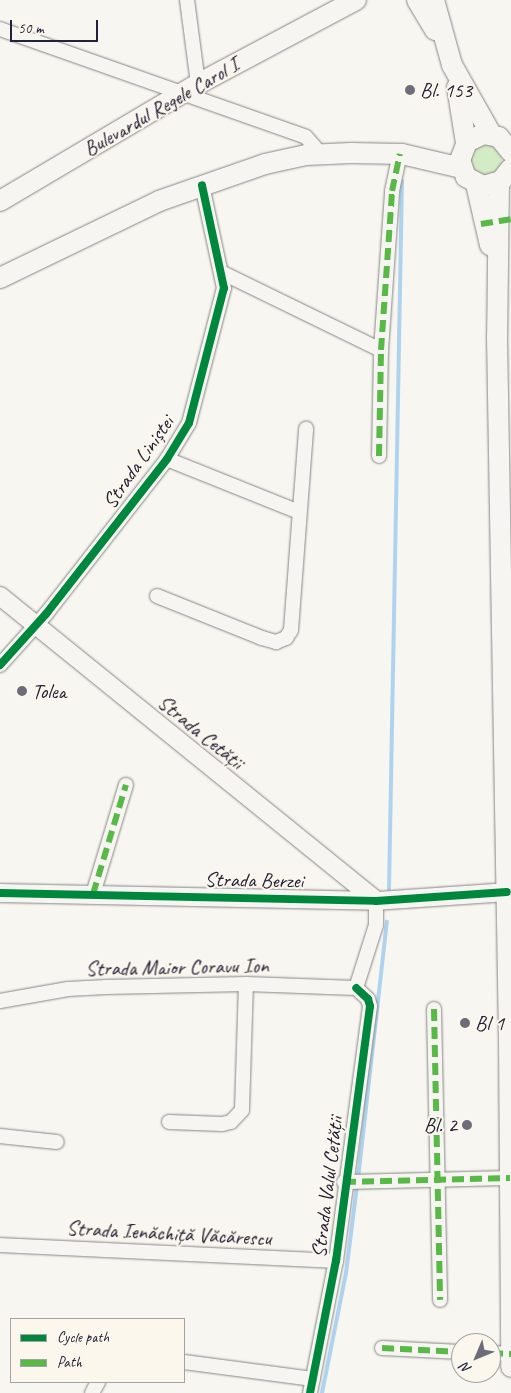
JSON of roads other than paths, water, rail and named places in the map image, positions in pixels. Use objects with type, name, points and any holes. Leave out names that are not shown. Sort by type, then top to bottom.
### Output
[{"type":"main road","name":"Bulevardul Regele Carol I","points":[[322,15],[342,0]]},
{"type":"main road","name":"Bulevardul Regele Carol I","points":[[0,201],[191,88],[322,15],[356,0]]},
{"type":"main road","points":[[417,0],[450,58],[505,144]]},
{"type":"main road","points":[[434,0],[450,58],[465,145]]},
{"type":"main road","points":[[461,168],[460,156],[465,145],[477,136],[505,144]]},
{"type":"main road","points":[[0,278],[116,220],[202,185],[266,164],[321,154],[401,154],[465,145]]},
{"type":"main road","points":[[401,154],[461,168],[476,184],[497,280],[504,337],[511,1368]]},
{"type":"main road","points":[[476,184],[489,186],[508,174]]},
{"type":"main road","points":[[497,280],[508,174]]},
{"type":"street","points":[[187,0],[191,88]]},
{"type":"street","points":[[0,29],[191,88],[306,137],[321,154]]},
{"type":"street","points":[[379,456],[381,350],[392,190],[401,154]]},
{"type":"street","name":"Strada Liniștei","points":[[0,665],[35,627],[167,459],[189,422],[223,298],[223,273],[202,185]]},
{"type":"street","points":[[223,273],[381,350]]},
{"type":"street","points":[[157,596],[262,638],[276,642],[286,638],[290,630],[306,429]]},
{"type":"street","points":[[167,459],[299,512]]},
{"type":"street","name":"Strada Cetății","points":[[0,596],[35,627],[376,901]]},
{"type":"street","points":[[94,894],[126,785]]},
{"type":"street","name":"Strada Berzei","points":[[0,893],[376,901],[507,892]]},
{"type":"street","points":[[356,988],[376,925],[376,901]]},
{"type":"street","points":[[169,1122],[222,1124],[231,1122],[242,1110],[246,984]]},
{"type":"street","name":"Strada Maior Coravu Ion","points":[[0,1001],[84,988],[246,984],[356,988]]},
{"type":"street","name":"Strada Valul Cetății","points":[[312,1386],[336,1261],[344,1182],[370,1006],[368,999],[356,988]]},
{"type":"street","points":[[434,1009],[436,1180],[440,1300]]},
{"type":"street","points":[[0,1136],[57,1142]]},
{"type":"street","points":[[344,1182],[510,1178]]},
{"type":"street","name":"Strada Ienăchiță Văcărescu","points":[[0,1245],[336,1261]]},
{"type":"street","points":[[382,1348],[451,1351]]},
{"type":"street","points":[[185,1362],[312,1386]]},
{"type":"waterway","points":[[389,889],[402,181]]},
{"type":"waterway","points":[[358,1179],[387,922]]},
{"type":"waterway","points":[[322,1393],[346,1273],[357,1186]]},
{"type":"place","name":"Bl. 153","points":[[410,90]]},
{"type":"place","name":"Tolea","points":[[22,691]]},
{"type":"place","name":"Bl 1","points":[[465,1023]]},
{"type":"place","name":"Bl. 2","points":[[467,1125]]}]
